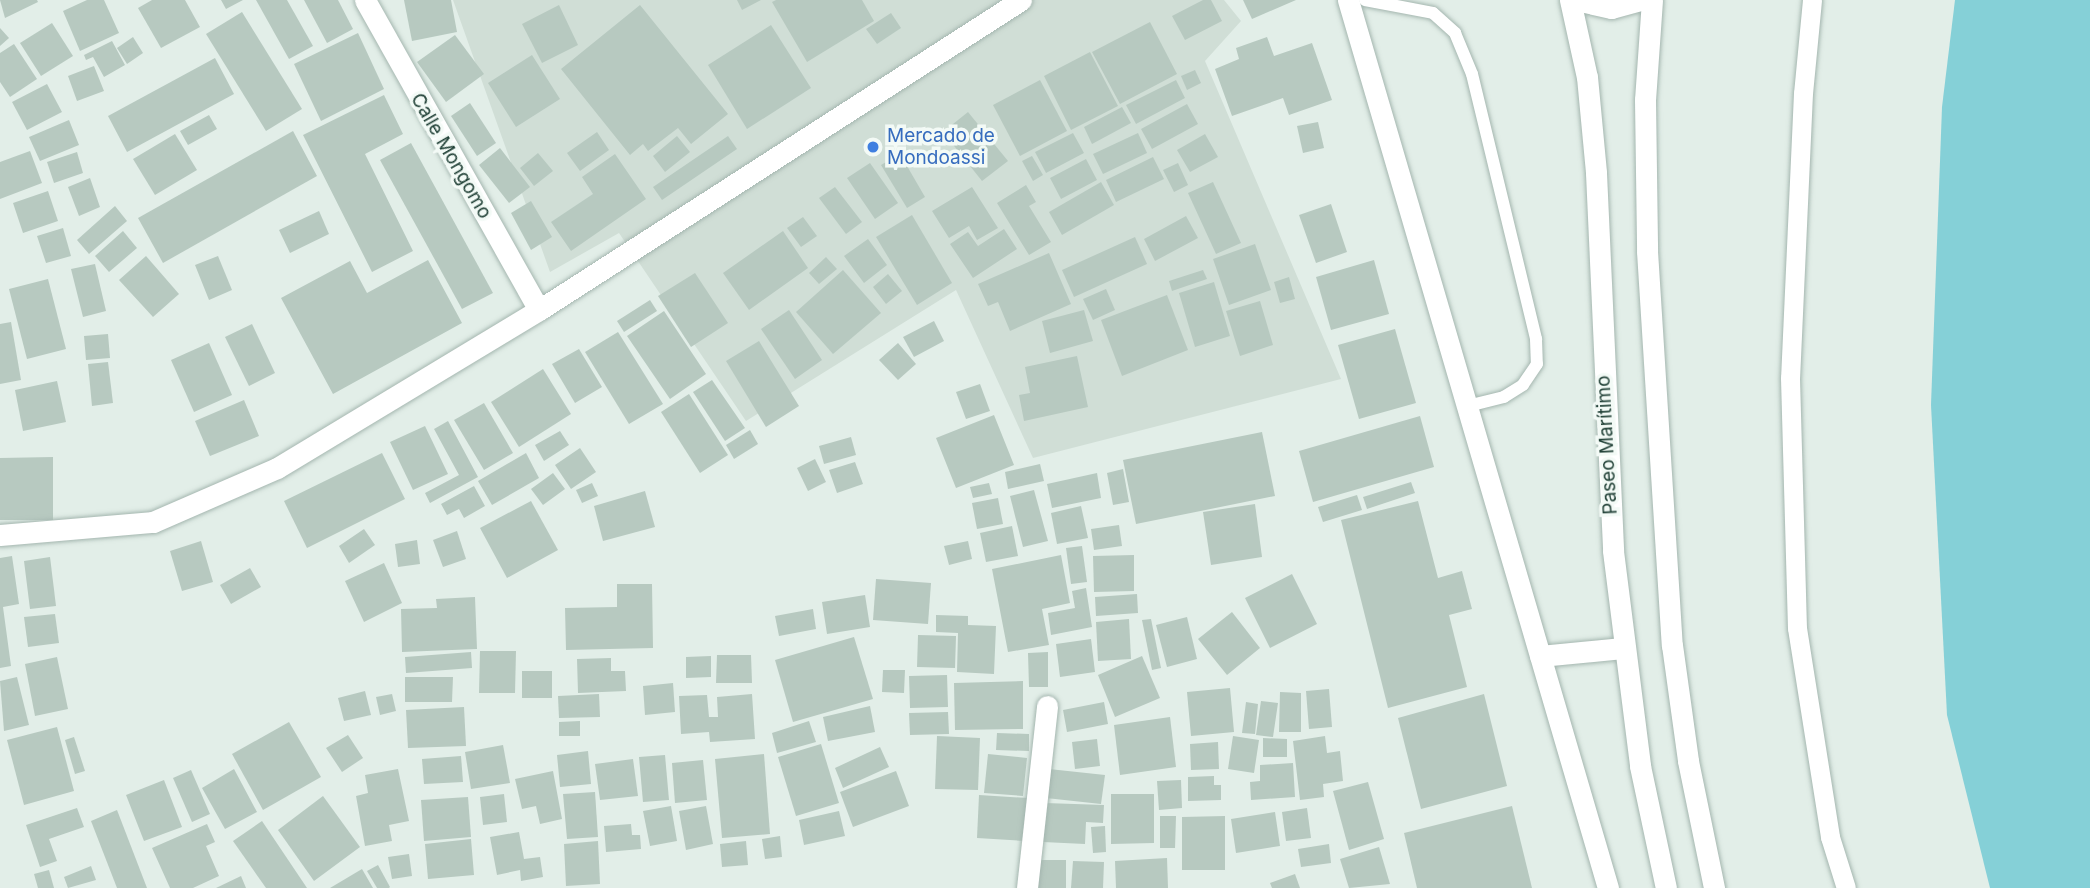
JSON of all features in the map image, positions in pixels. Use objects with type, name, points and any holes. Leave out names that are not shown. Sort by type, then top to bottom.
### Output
[{"type":"street","name":"Calle Mongomo","points":[[365,0],[539,310]]},
{"type":"street","points":[[0,535],[153,522],[277,468],[539,310],[1021,0]]},
{"type":"street","points":[[1349,0],[1608,888]]},
{"type":"street","name":"Paseo Marítimo","points":[[1641,0],[1611,8],[1573,0],[1587,77],[1596,173],[1613,551],[1623,648],[1640,766],[1666,888]]},
{"type":"street","points":[[1652,0],[1645,100],[1647,251],[1672,645],[1688,761],[1714,888]]},
{"type":"street","points":[[1812,0],[1803,93],[1790,378],[1797,628],[1830,837],[1846,888]]},
{"type":"street","points":[[1540,656],[1623,648]]},
{"type":"street","points":[[1027,888],[1047,706]]},
{"type":"lane","points":[[1365,0],[1433,13],[1455,33],[1472,74],[1536,340],[1537,364],[1523,385],[1504,397],[1467,406]]},
{"type":"shaded area","name":"Mercado de Mondoassi","points":[[453,0],[1224,0],[1241,21],[1205,61],[1341,379],[1033,458],[956,290],[746,421],[619,233],[550,272]]},
{"type":"water","points":[[1955,0],[2090,0],[2090,888],[1990,888],[1947,715],[1931,405],[1942,107]]},
{"type":"building","points":[[0,0],[37,0],[38,2],[5,18]]},
{"type":"building","points":[[87,0],[104,0],[119,33],[80,51],[63,11]]},
{"type":"building","points":[[152,0],[185,0],[200,27],[161,48],[138,8]]},
{"type":"building","points":[[221,0],[243,0],[226,9]]},
{"type":"building","points":[[256,0],[287,0],[313,46],[289,59]]},
{"type":"building","points":[[304,0],[338,0],[353,29],[327,43]]},
{"type":"building","points":[[404,0],[451,0],[457,32],[412,41]]},
{"type":"building","points":[[737,0],[761,0],[742,10]]},
{"type":"building","points":[[862,0],[874,21],[807,62],[772,2]]},
{"type":"building","points":[[1203,0],[1211,0],[1222,21],[1185,40],[1172,16]]},
{"type":"building","points":[[1243,0],[1296,0],[1252,19]]},
{"type":"building","points":[[559,5],[578,45],[542,63],[522,24]]},
{"type":"building","points":[[640,5],[728,114],[691,144],[678,128],[648,151],[643,144],[630,155],[561,69]]},
{"type":"building","points":[[242,12],[302,109],[266,131],[206,34]]},
{"type":"building","points":[[891,13],[901,28],[877,44],[866,29]]},
{"type":"building","points":[[1150,22],[1177,74],[1120,104],[1092,52]]},
{"type":"building","points":[[52,23],[73,56],[41,76],[20,43]]},
{"type":"building","points":[[771,25],[811,88],[747,129],[708,65]]},
{"type":"building","points":[[0,28],[9,38],[0,46]]},
{"type":"building","points":[[358,33],[384,89],[321,121],[294,64]]},
{"type":"building","points":[[455,35],[484,74],[446,102],[417,62]]},
{"type":"building","points":[[133,37],[143,53],[127,64],[117,48]]},
{"type":"building","points":[[1267,37],[1274,56],[1312,43],[1332,100],[1289,115],[1283,98],[1232,116],[1215,69],[1239,59],[1236,48]]},
{"type":"building","points":[[112,41],[125,65],[104,77],[93,57],[86,60],[84,55]]},
{"type":"building","points":[[14,44],[37,79],[10,97],[0,82],[0,53]]},
{"type":"building","points":[[1090,52],[1118,106],[1071,130],[1044,76]]},
{"type":"building","points":[[532,55],[560,99],[516,127],[488,83]]},
{"type":"building","points":[[215,58],[234,94],[127,152],[108,116]]},
{"type":"building","points":[[94,66],[104,91],[77,101],[68,76]]},
{"type":"building","points":[[1195,70],[1201,83],[1187,90],[1181,76]]},
{"type":"building","points":[[1040,80],[1067,131],[1020,156],[993,105]]},
{"type":"building","points":[[1176,80],[1185,98],[1136,124],[1126,105]]},
{"type":"building","points":[[47,84],[62,112],[27,130],[12,102]]},
{"type":"building","points":[[384,95],[403,134],[365,154],[413,251],[372,272],[303,135]]},
{"type":"building","points":[[470,103],[496,143],[477,156],[451,116]]},
{"type":"building","points":[[1187,104],[1198,124],[1152,149],[1141,129]]},
{"type":"building","points":[[1122,107],[1131,123],[1092,144],[1084,127]]},
{"type":"building","points":[[968,112],[1008,161],[982,181],[943,132]]},
{"type":"building","points":[[209,115],[217,129],[188,145],[180,131]]},
{"type":"building","points":[[69,120],[79,145],[40,161],[29,137]]},
{"type":"building","points":[[1318,122],[1324,148],[1303,153],[1297,126]]},
{"type":"building","points":[[293,131],[317,176],[163,263],[138,218]]},
{"type":"building","points":[[597,132],[609,150],[580,171],[567,153]]},
{"type":"building","points":[[1073,133],[1084,153],[1046,173],[1035,152]]},
{"type":"building","points":[[1138,133],[1147,153],[1103,174],[1093,154]]},
{"type":"building","points":[[175,134],[197,170],[155,195],[133,159]]},
{"type":"building","points":[[1205,134],[1218,157],[1190,172],[1177,150]]},
{"type":"building","points":[[677,136],[690,152],[665,172],[653,156]]},
{"type":"building","points":[[728,136],[737,149],[662,200],[653,187]]},
{"type":"building","points":[[411,143],[493,293],[462,309],[380,160]]},
{"type":"building","points":[[500,148],[530,187],[509,203],[479,165]]},
{"type":"building","points":[[30,151],[42,183],[0,199],[0,162]]},
{"type":"building","points":[[77,152],[83,173],[54,183],[47,162]]},
{"type":"building","points":[[538,153],[553,171],[534,186],[520,168]]},
{"type":"building","points":[[615,154],[646,199],[571,251],[551,222],[593,194],[582,177]]},
{"type":"building","points":[[900,154],[925,197],[907,208],[881,165]]},
{"type":"building","points":[[1032,156],[1043,175],[1033,181],[1022,161]]},
{"type":"building","points":[[1153,157],[1164,179],[1116,202],[1106,180]]},
{"type":"building","points":[[1086,159],[1097,180],[1061,199],[1050,178]]},
{"type":"building","points":[[870,163],[898,203],[875,219],[847,178]]},
{"type":"building","points":[[1178,163],[1188,185],[1174,192],[1163,170]]},
{"type":"building","points":[[90,178],[100,207],[79,216],[68,187]]},
{"type":"building","points":[[1101,182],[1114,205],[1062,235],[1049,212]]},
{"type":"building","points":[[1213,182],[1241,243],[1216,254],[1188,193]]},
{"type":"building","points":[[1026,185],[1036,202],[1029,206],[1051,242],[1029,255],[997,203]]},
{"type":"building","points":[[835,187],[862,222],[846,234],[819,198]]},
{"type":"building","points":[[972,187],[998,228],[977,240],[969,226],[949,238],[932,211]]},
{"type":"building","points":[[48,191],[58,221],[23,233],[13,203]]},
{"type":"building","points":[[531,201],[552,237],[531,250],[511,213]]},
{"type":"building","points":[[1331,204],[1347,252],[1316,263],[1299,215]]},
{"type":"building","points":[[115,206],[127,221],[89,254],[77,240]]},
{"type":"building","points":[[319,211],[329,234],[290,253],[279,230]]},
{"type":"building","points":[[912,215],[952,283],[917,305],[876,237]]},
{"type":"building","points":[[1186,216],[1198,238],[1155,261],[1144,239]]},
{"type":"building","points":[[803,217],[817,236],[801,247],[787,228]]},
{"type":"building","points":[[63,228],[71,256],[46,263],[37,236]]},
{"type":"building","points":[[1004,229],[1017,249],[973,278],[950,244],[968,232],[978,246]]},
{"type":"building","points":[[123,231],[137,248],[109,272],[95,256]]},
{"type":"building","points":[[783,231],[808,268],[749,310],[723,273]]},
{"type":"building","points":[[1135,237],[1147,264],[1074,297],[1062,270]]},
{"type":"building","points":[[868,239],[887,265],[864,283],[844,256]]},
{"type":"building","points":[[1255,244],[1271,290],[1229,305],[1213,259]]},
{"type":"building","points":[[1049,253],[1071,304],[1010,331],[998,302],[988,306],[978,284]]},
{"type":"building","points":[[146,256],[179,294],[153,317],[119,280]]},
{"type":"building","points":[[218,256],[232,290],[209,300],[195,265]]},
{"type":"building","points":[[826,257],[837,269],[819,284],[809,273]]},
{"type":"building","points":[[428,260],[462,323],[333,394],[281,298],[350,261],[367,293]]},
{"type":"building","points":[[1374,260],[1389,314],[1331,330],[1316,277]]},
{"type":"building","points":[[95,264],[106,311],[83,317],[71,269]]},
{"type":"building","points":[[843,270],[881,313],[833,354],[796,312]]},
{"type":"building","points":[[1203,270],[1207,279],[1172,291],[1169,281]]},
{"type":"building","points":[[695,273],[728,323],[691,347],[658,296]]},
{"type":"building","points":[[888,274],[902,291],[886,304],[873,287]]},
{"type":"building","points":[[1289,277],[1295,299],[1280,303],[1274,282]]},
{"type":"building","points":[[48,279],[66,349],[27,359],[9,289]]},
{"type":"building","points":[[1214,282],[1230,336],[1195,347],[1179,293]]},
{"type":"building","points":[[1106,289],[1115,310],[1093,320],[1083,299]]},
{"type":"building","points":[[1167,295],[1188,350],[1122,376],[1101,320]]},
{"type":"building","points":[[650,300],[657,311],[624,332],[617,321]]},
{"type":"building","points":[[1260,301],[1273,345],[1240,356],[1226,311]]},
{"type":"building","points":[[789,310],[822,360],[795,379],[761,329]]},
{"type":"building","points":[[1084,310],[1093,341],[1050,353],[1042,321]]},
{"type":"building","points":[[664,311],[706,374],[670,399],[627,336]]},
{"type":"building","points":[[934,321],[944,341],[914,357],[903,337]]},
{"type":"building","points":[[11,322],[21,380],[0,384],[0,324]]},
{"type":"building","points":[[252,324],[275,373],[249,386],[225,337]]},
{"type":"building","points":[[1395,329],[1416,403],[1359,419],[1338,345]]},
{"type":"building","points":[[618,332],[663,404],[629,424],[585,352]]},
{"type":"building","points":[[108,334],[110,358],[86,360],[84,336]]},
{"type":"building","points":[[759,341],[799,406],[766,427],[726,361]]},
{"type":"building","points":[[209,343],[232,395],[194,412],[171,360]]},
{"type":"building","points":[[898,343],[916,364],[898,380],[879,360]]},
{"type":"building","points":[[579,349],[602,387],[575,403],[552,364]]},
{"type":"building","points":[[1077,356],[1088,407],[1024,421],[1019,395],[1030,393],[1025,367]]},
{"type":"building","points":[[108,362],[113,403],[92,406],[88,364]]},
{"type":"building","points":[[543,369],[571,414],[519,447],[491,402]]},
{"type":"building","points":[[712,380],[745,428],[725,441],[693,392]]},
{"type":"building","points":[[57,381],[66,422],[23,431],[15,390]]},
{"type":"building","points":[[980,384],[990,411],[966,419],[956,392]]},
{"type":"building","points":[[689,394],[728,455],[700,473],[661,412]]},
{"type":"building","points":[[244,400],[259,436],[210,456],[195,421]]},
{"type":"building","points":[[484,403],[513,453],[484,470],[454,420]]},
{"type":"building","points":[[994,415],[1014,465],[956,488],[936,438]]},
{"type":"building","points":[[1420,416],[1434,467],[1313,502],[1299,451]]},
{"type":"building","points":[[448,421],[478,477],[430,503],[425,493],[459,475],[434,429]]},
{"type":"building","points":[[425,426],[448,474],[413,490],[390,442]]},
{"type":"building","points":[[750,430],[758,444],[734,459],[726,445]]},
{"type":"building","points":[[560,431],[569,445],[544,461],[535,445]]},
{"type":"building","points":[[1262,432],[1275,496],[1136,524],[1123,460]]},
{"type":"building","points":[[851,437],[856,455],[824,464],[819,446]]},
{"type":"building","points":[[580,448],[596,472],[571,489],[555,465]]},
{"type":"building","points":[[382,453],[405,499],[307,548],[284,501]]},
{"type":"building","points":[[526,453],[539,478],[492,505],[478,481]]},
{"type":"building","points":[[53,457],[53,520],[0,520],[0,458]]},
{"type":"building","points":[[815,459],[826,482],[808,491],[797,468]]},
{"type":"building","points":[[855,462],[863,484],[837,493],[829,470]]},
{"type":"building","points":[[1040,464],[1044,481],[1008,489],[1005,472]]},
{"type":"building","points":[[1123,469],[1129,502],[1113,505],[1107,473]]},
{"type":"building","points":[[553,473],[565,489],[543,505],[531,489]]},
{"type":"building","points":[[1097,473],[1101,498],[1052,508],[1047,484]]},
{"type":"building","points":[[1411,482],[1415,493],[1367,509],[1363,497]]},
{"type":"building","points":[[592,483],[598,496],[582,503],[576,490]]},
{"type":"building","points":[[989,483],[992,494],[973,498],[970,487]]},
{"type":"building","points":[[474,486],[485,506],[464,518],[459,509],[447,515],[441,504]]},
{"type":"building","points":[[1034,490],[1048,541],[1023,547],[1010,496]]},
{"type":"building","points":[[645,491],[655,527],[603,541],[594,506]]},
{"type":"building","points":[[1357,495],[1362,510],[1323,522],[1318,507]]},
{"type":"building","points":[[998,498],[1003,524],[977,529],[972,503]]},
{"type":"building","points":[[531,501],[558,550],[507,578],[480,528]]},
{"type":"building","points":[[1418,501],[1438,578],[1462,571],[1472,609],[1449,615],[1467,687],[1388,708],[1341,520]]},
{"type":"building","points":[[1255,504],[1262,557],[1211,565],[1203,512]]},
{"type":"building","points":[[1081,506],[1088,538],[1057,544],[1051,513]]},
{"type":"building","points":[[1119,525],[1122,546],[1094,550],[1091,529]]},
{"type":"building","points":[[1012,526],[1018,556],[986,562],[980,533]]},
{"type":"building","points":[[364,529],[375,545],[349,563],[339,546]]},
{"type":"building","points":[[457,531],[466,559],[443,567],[433,540]]},
{"type":"building","points":[[417,540],[420,564],[398,567],[395,544]]},
{"type":"building","points":[[201,541],[213,582],[182,591],[170,551]]},
{"type":"building","points":[[968,541],[972,559],[949,565],[944,546]]},
{"type":"building","points":[[1082,546],[1087,582],[1071,584],[1066,548]]},
{"type":"building","points":[[1061,555],[1070,603],[1042,609],[1049,645],[1008,652],[992,569]]},
{"type":"building","points":[[1134,555],[1134,591],[1094,592],[1093,556]]},
{"type":"building","points":[[12,556],[19,604],[3,607],[11,666],[0,668],[0,558]]},
{"type":"building","points":[[50,557],[56,606],[30,609],[24,561]]},
{"type":"building","points":[[384,563],[402,603],[364,622],[345,581]]},
{"type":"building","points":[[250,568],[261,587],[231,604],[220,585]]},
{"type":"building","points":[[1292,574],[1317,624],[1270,648],[1245,598]]},
{"type":"building","points":[[876,579],[931,583],[928,624],[873,620]]},
{"type":"building","points":[[617,584],[652,584],[653,648],[566,650],[565,608],[617,607]]},
{"type":"building","points":[[1086,588],[1092,627],[1051,635],[1048,613],[1075,608],[1072,591]]},
{"type":"building","points":[[1137,594],[1138,613],[1096,616],[1095,597]]},
{"type":"building","points":[[865,595],[870,627],[827,634],[822,602]]},
{"type":"building","points":[[475,597],[477,649],[402,652],[401,609],[437,608],[436,599]]},
{"type":"building","points":[[813,609],[816,629],[779,636],[775,616]]},
{"type":"building","points":[[1232,612],[1260,648],[1227,675],[1198,639]]},
{"type":"building","points":[[55,614],[59,643],[28,647],[24,617]]},
{"type":"building","points":[[936,615],[968,616],[968,625],[996,626],[994,674],[957,672],[958,633],[936,632]]},
{"type":"building","points":[[1187,617],[1197,659],[1167,667],[1156,625]]},
{"type":"building","points":[[1129,619],[1131,659],[1098,661],[1096,622]]},
{"type":"building","points":[[1151,619],[1161,668],[1152,670],[1142,620]]},
{"type":"building","points":[[918,635],[956,636],[955,668],[917,667]]},
{"type":"building","points":[[854,637],[873,699],[793,722],[775,660]]},
{"type":"building","points":[[1091,639],[1095,672],[1060,677],[1056,644]]},
{"type":"building","points":[[480,651],[516,651],[515,693],[479,693]]},
{"type":"building","points":[[471,652],[472,668],[406,673],[405,657]]},
{"type":"building","points":[[1048,652],[1048,687],[1029,687],[1028,653]]},
{"type":"building","points":[[717,655],[751,655],[752,683],[716,683]]},
{"type":"building","points":[[711,656],[711,677],[686,678],[686,657]]},
{"type":"building","points":[[1142,656],[1160,698],[1115,717],[1098,675]]},
{"type":"building","points":[[57,657],[68,709],[35,716],[25,664]]},
{"type":"building","points":[[611,658],[611,671],[625,671],[626,691],[578,693],[577,659]]},
{"type":"building","points":[[883,670],[905,670],[904,693],[882,692]]},
{"type":"building","points":[[522,671],[552,671],[552,698],[522,698]]},
{"type":"building","points":[[947,675],[948,707],[910,708],[909,676]]},
{"type":"building","points":[[17,677],[29,725],[4,731],[0,681]]},
{"type":"building","points":[[405,677],[453,677],[452,702],[405,702]]},
{"type":"building","points":[[1023,681],[1023,729],[955,730],[954,683]]},
{"type":"building","points":[[673,683],[675,712],[645,715],[643,686]]},
{"type":"building","points":[[1230,688],[1234,732],[1191,736],[1187,692]]},
{"type":"building","points":[[1329,689],[1332,727],[1309,729],[1306,691]]},
{"type":"building","points":[[365,691],[371,715],[344,721],[338,698]]},
{"type":"building","points":[[1280,692],[1301,693],[1301,732],[1279,732]]},
{"type":"building","points":[[392,694],[396,711],[380,715],[376,697]]},
{"type":"building","points":[[599,694],[600,717],[559,718],[558,696]]},
{"type":"building","points":[[752,694],[755,739],[710,742],[709,732],[681,734],[679,696],[707,695],[709,717],[718,717],[717,697]]},
{"type":"building","points":[[1484,694],[1507,786],[1421,809],[1398,718]]},
{"type":"building","points":[[1261,701],[1278,703],[1273,737],[1256,735]]},
{"type":"building","points":[[1104,702],[1108,724],[1067,732],[1063,710]]},
{"type":"building","points":[[1246,702],[1258,704],[1255,734],[1242,733]]},
{"type":"building","points":[[870,706],[875,732],[828,741],[823,717]]},
{"type":"building","points":[[464,707],[466,746],[408,748],[406,710]]},
{"type":"building","points":[[948,712],[949,734],[910,735],[909,713]]},
{"type":"building","points":[[1170,717],[1176,767],[1120,775],[1114,725]]},
{"type":"building","points":[[580,721],[580,736],[559,736],[559,722]]},
{"type":"building","points":[[809,721],[816,742],[777,753],[772,733]]},
{"type":"building","points":[[289,722],[321,777],[263,810],[232,754]]},
{"type":"building","points":[[57,727],[74,791],[24,805],[7,740]]},
{"type":"building","points":[[997,733],[1029,734],[1029,751],[996,750]]},
{"type":"building","points":[[348,735],[363,758],[342,772],[326,748]]},
{"type":"building","points":[[937,736],[980,738],[978,790],[935,789]]},
{"type":"building","points":[[1233,736],[1259,740],[1254,773],[1228,769]]},
{"type":"building","points":[[1325,736],[1327,753],[1340,751],[1343,781],[1323,784],[1324,797],[1300,800],[1293,741]]},
{"type":"building","points":[[74,737],[85,771],[75,774],[65,740]]},
{"type":"building","points":[[1263,738],[1287,739],[1287,757],[1263,757]]},
{"type":"building","points":[[1097,739],[1100,766],[1075,769],[1072,742]]},
{"type":"building","points":[[1218,742],[1219,769],[1191,770],[1190,744]]},
{"type":"building","points":[[821,744],[839,803],[796,816],[778,757]]},
{"type":"building","points":[[503,745],[510,783],[471,789],[465,752]]},
{"type":"building","points":[[880,747],[889,767],[843,788],[835,768]]},
{"type":"building","points":[[588,751],[591,784],[560,787],[557,755]]},
{"type":"building","points":[[764,754],[770,834],[722,838],[715,759]]},
{"type":"building","points":[[988,754],[1027,758],[1023,796],[984,793]]},
{"type":"building","points":[[665,755],[669,800],[643,802],[639,757]]},
{"type":"building","points":[[461,756],[463,782],[424,784],[422,759]]},
{"type":"building","points":[[633,759],[638,796],[600,800],[595,764]]},
{"type":"building","points":[[703,760],[707,800],[675,803],[672,763]]},
{"type":"building","points":[[1293,763],[1295,797],[1251,800],[1250,782],[1260,781],[1260,765]]},
{"type":"building","points":[[234,769],[257,812],[225,829],[202,788]]},
{"type":"building","points":[[398,769],[409,821],[389,825],[392,841],[365,846],[356,796],[368,793],[365,775]]},
{"type":"building","points":[[1049,769],[1105,775],[1101,804],[1046,798]]},
{"type":"building","points":[[191,770],[210,814],[192,822],[173,778]]},
{"type":"building","points":[[553,771],[562,819],[540,824],[536,806],[522,809],[515,779]]},
{"type":"building","points":[[896,771],[909,806],[853,827],[840,792]]},
{"type":"building","points":[[1214,776],[1214,785],[1221,785],[1221,800],[1188,801],[1188,777]]},
{"type":"building","points":[[164,780],[182,827],[144,841],[126,795]]},
{"type":"building","points":[[1181,780],[1182,808],[1159,810],[1157,781]]},
{"type":"building","points":[[1368,782],[1384,839],[1349,850],[1333,791]]},
{"type":"building","points":[[595,792],[598,837],[567,839],[563,794]]},
{"type":"building","points":[[504,794],[507,822],[483,825],[480,797]]},
{"type":"building","points":[[1111,794],[1154,794],[1154,843],[1111,844]]},
{"type":"building","points":[[979,795],[1028,798],[1024,841],[977,838]]},
{"type":"building","points":[[323,796],[360,847],[314,881],[278,830]]},
{"type":"building","points":[[468,797],[471,837],[424,841],[421,800]]},
{"type":"building","points":[[1045,803],[1104,805],[1103,823],[1086,822],[1085,844],[1043,842]]},
{"type":"building","points":[[671,806],[677,841],[650,846],[643,811]]},
{"type":"building","points":[[706,806],[713,844],[686,850],[679,811]]},
{"type":"building","points":[[1512,806],[1532,888],[1417,888],[1404,833]]},
{"type":"building","points":[[77,808],[84,827],[49,839],[57,861],[40,867],[26,825]]},
{"type":"building","points":[[1307,808],[1311,838],[1286,841],[1282,812]]},
{"type":"building","points":[[117,810],[147,888],[117,888],[91,821]]},
{"type":"building","points":[[839,811],[845,836],[804,845],[799,820]]},
{"type":"building","points":[[1275,812],[1280,846],[1236,853],[1231,819]]},
{"type":"building","points":[[1160,816],[1176,816],[1175,848],[1160,848]]},
{"type":"building","points":[[1225,816],[1225,870],[1182,870],[1182,817]]},
{"type":"building","points":[[262,821],[307,888],[266,888],[233,841]]},
{"type":"building","points":[[207,824],[215,842],[206,846],[219,876],[193,888],[170,888],[152,848]]},
{"type":"building","points":[[631,824],[632,835],[640,835],[641,849],[606,852],[604,826]]},
{"type":"building","points":[[1105,826],[1106,852],[1093,853],[1091,827]]},
{"type":"building","points":[[519,832],[524,859],[540,857],[543,877],[521,881],[520,870],[497,875],[490,837]]},
{"type":"building","points":[[780,836],[782,857],[765,859],[762,839]]},
{"type":"building","points":[[471,839],[474,875],[428,879],[425,844]]},
{"type":"building","points":[[598,841],[600,884],[566,886],[564,844]]},
{"type":"building","points":[[746,841],[748,865],[722,867],[720,844]]},
{"type":"building","points":[[1329,844],[1331,863],[1301,867],[1298,849]]},
{"type":"building","points":[[1379,847],[1390,884],[1349,888],[1340,859]]},
{"type":"building","points":[[409,854],[412,876],[392,879],[388,857]]},
{"type":"building","points":[[1167,858],[1168,888],[1116,888],[1115,861]]},
{"type":"building","points":[[1037,860],[1066,860],[1066,888],[1037,888]]},
{"type":"building","points":[[1073,861],[1104,862],[1103,888],[1071,888]]},
{"type":"building","points":[[378,865],[389,888],[377,888],[367,871]]},
{"type":"building","points":[[91,866],[96,880],[68,888],[64,877]]},
{"type":"building","points":[[362,869],[373,888],[330,888]]},
{"type":"building","points":[[49,870],[54,888],[38,888],[34,874]]},
{"type":"building","points":[[1295,874],[1300,888],[1272,888],[1270,883]]},
{"type":"building","points":[[241,876],[246,888],[216,888]]},
{"type":"place","name":"Mercado de Mondoassi","points":[[873,147]]}]
